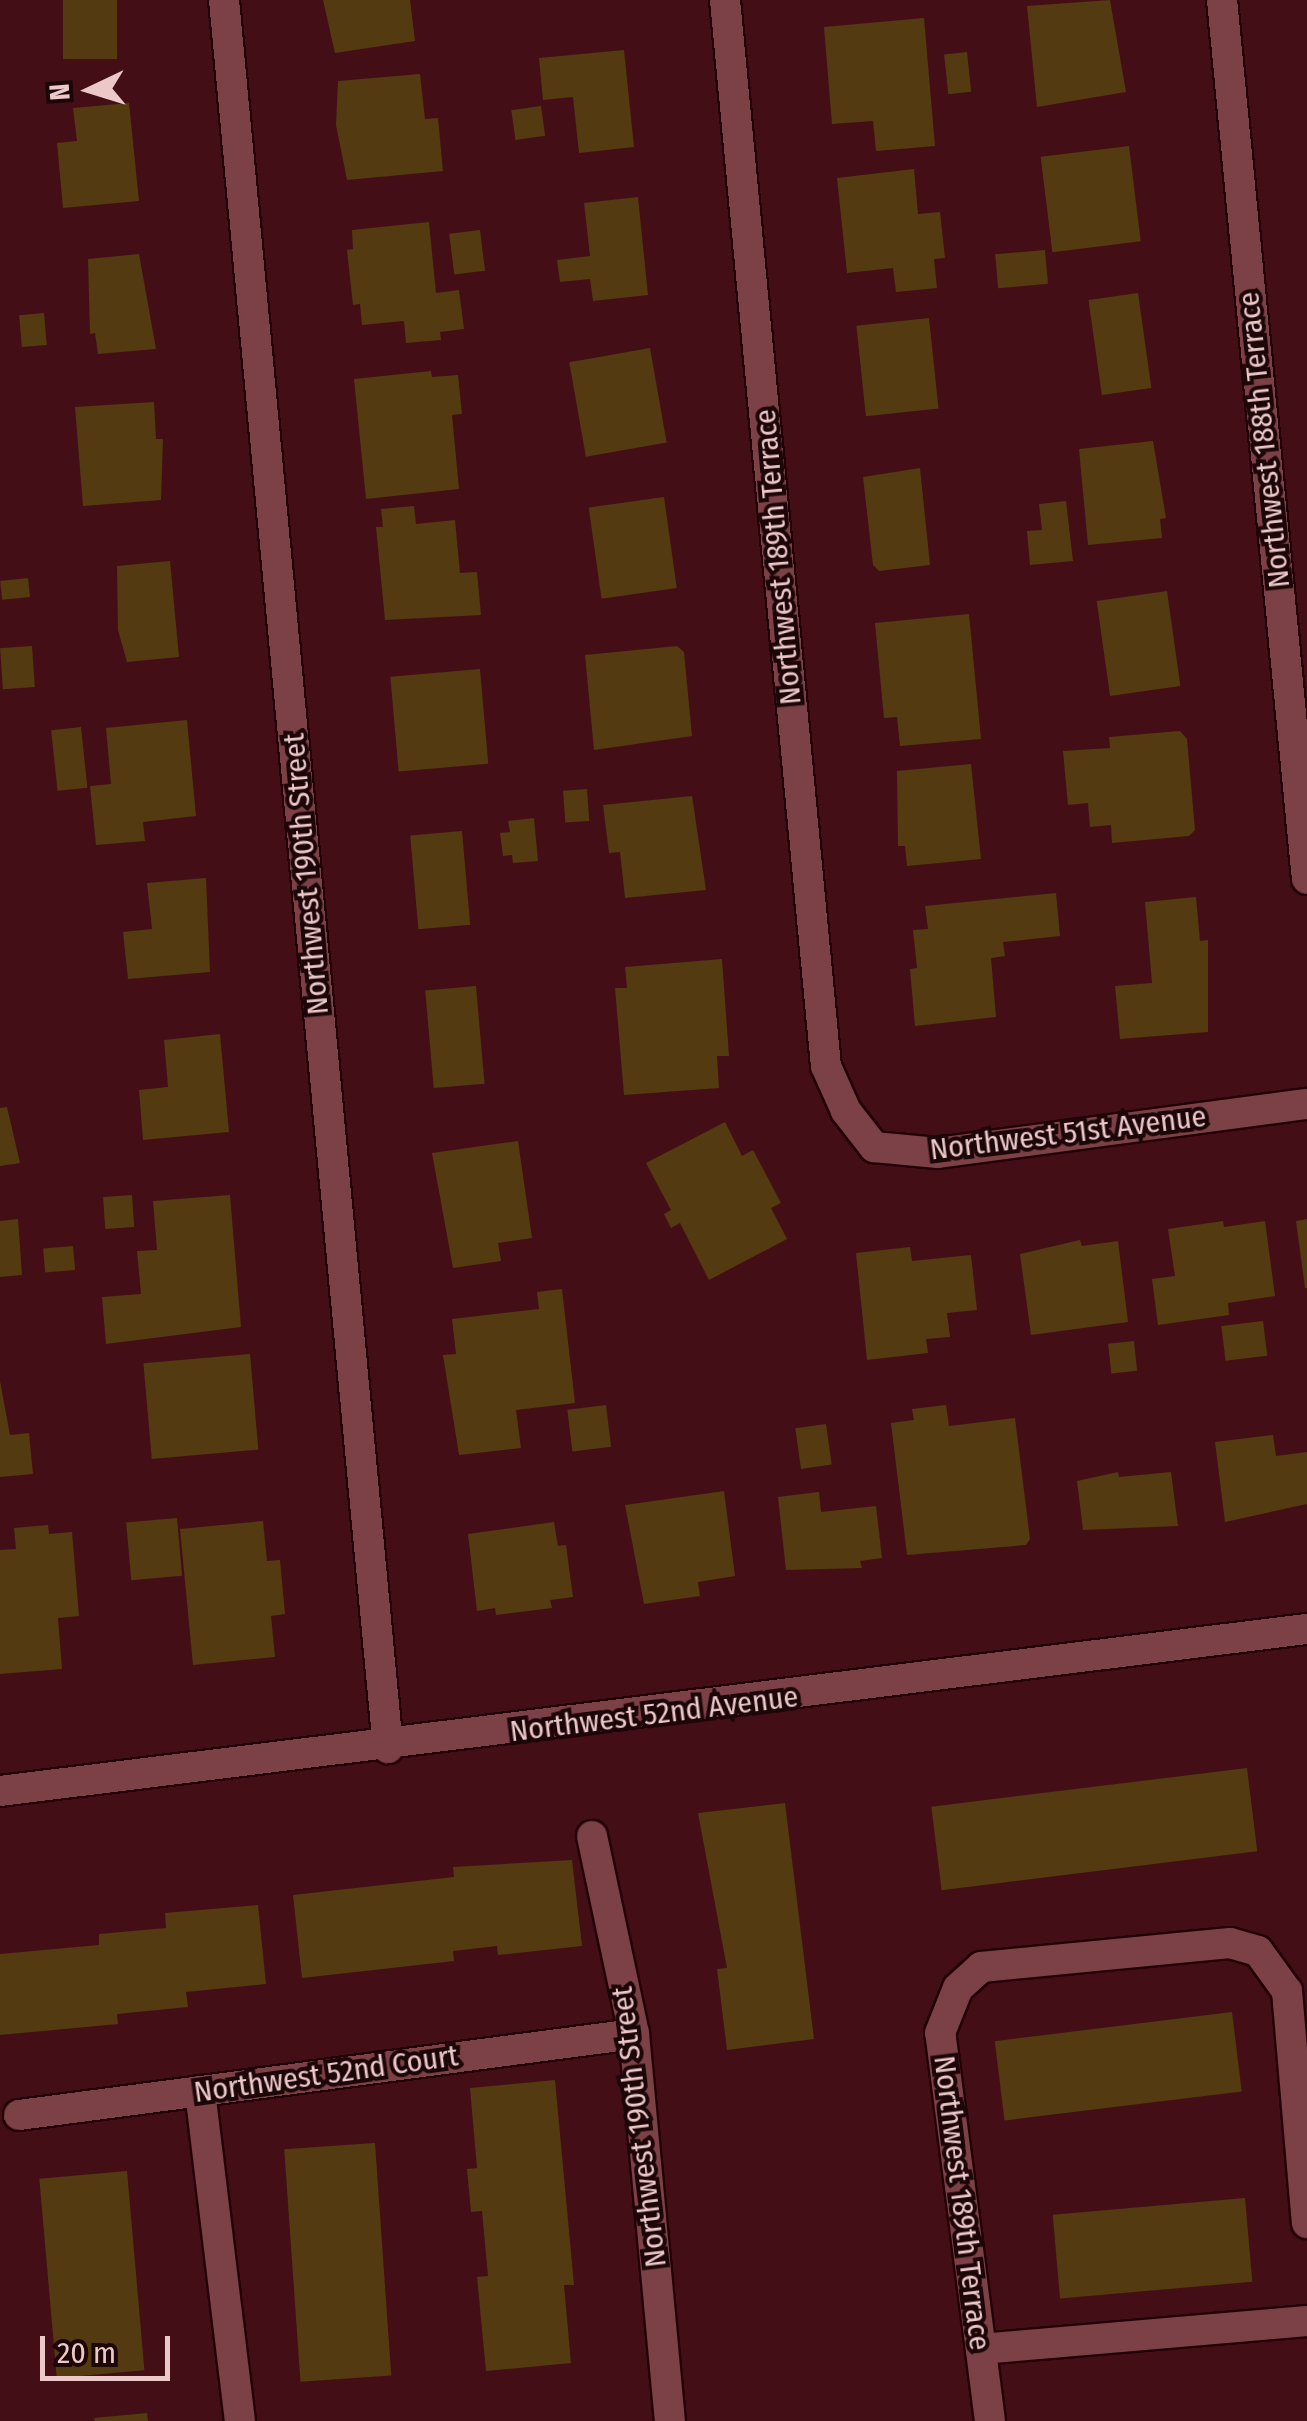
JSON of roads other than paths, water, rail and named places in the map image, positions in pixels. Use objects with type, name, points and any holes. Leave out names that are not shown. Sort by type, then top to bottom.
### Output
[{"type":"street","name":"Northwest 190th Street","points":[[224,0],[388,1748]]},
{"type":"street","name":"Northwest 189th Terrace","points":[[725,0],[826,1066],[846,1111]]},
{"type":"street","name":"Northwest 188th Terrace","points":[[1222,0],[1307,879]]},
{"type":"street","name":"Northwest 51st Avenue","points":[[846,1111],[874,1147],[938,1153],[1307,1104]]},
{"type":"street","name":"Northwest 52nd Avenue","points":[[0,1791],[388,1748],[1307,1630]]},
{"type":"street","name":"Northwest 190th Street","points":[[592,1836],[634,2034],[670,2421]]},
{"type":"street","name":"Northwest 189th Terrace","points":[[990,2421],[940,2033],[958,1988],[982,1967],[1230,1943],[1258,1952],[1287,1991],[1307,2223]]},
{"type":"street","name":"Northwest 52nd Court","points":[[19,2115],[634,2034]]},
{"type":"street","points":[[200,2091],[240,2421]]},
{"type":"street","points":[[981,2348],[1307,2321]]}]
